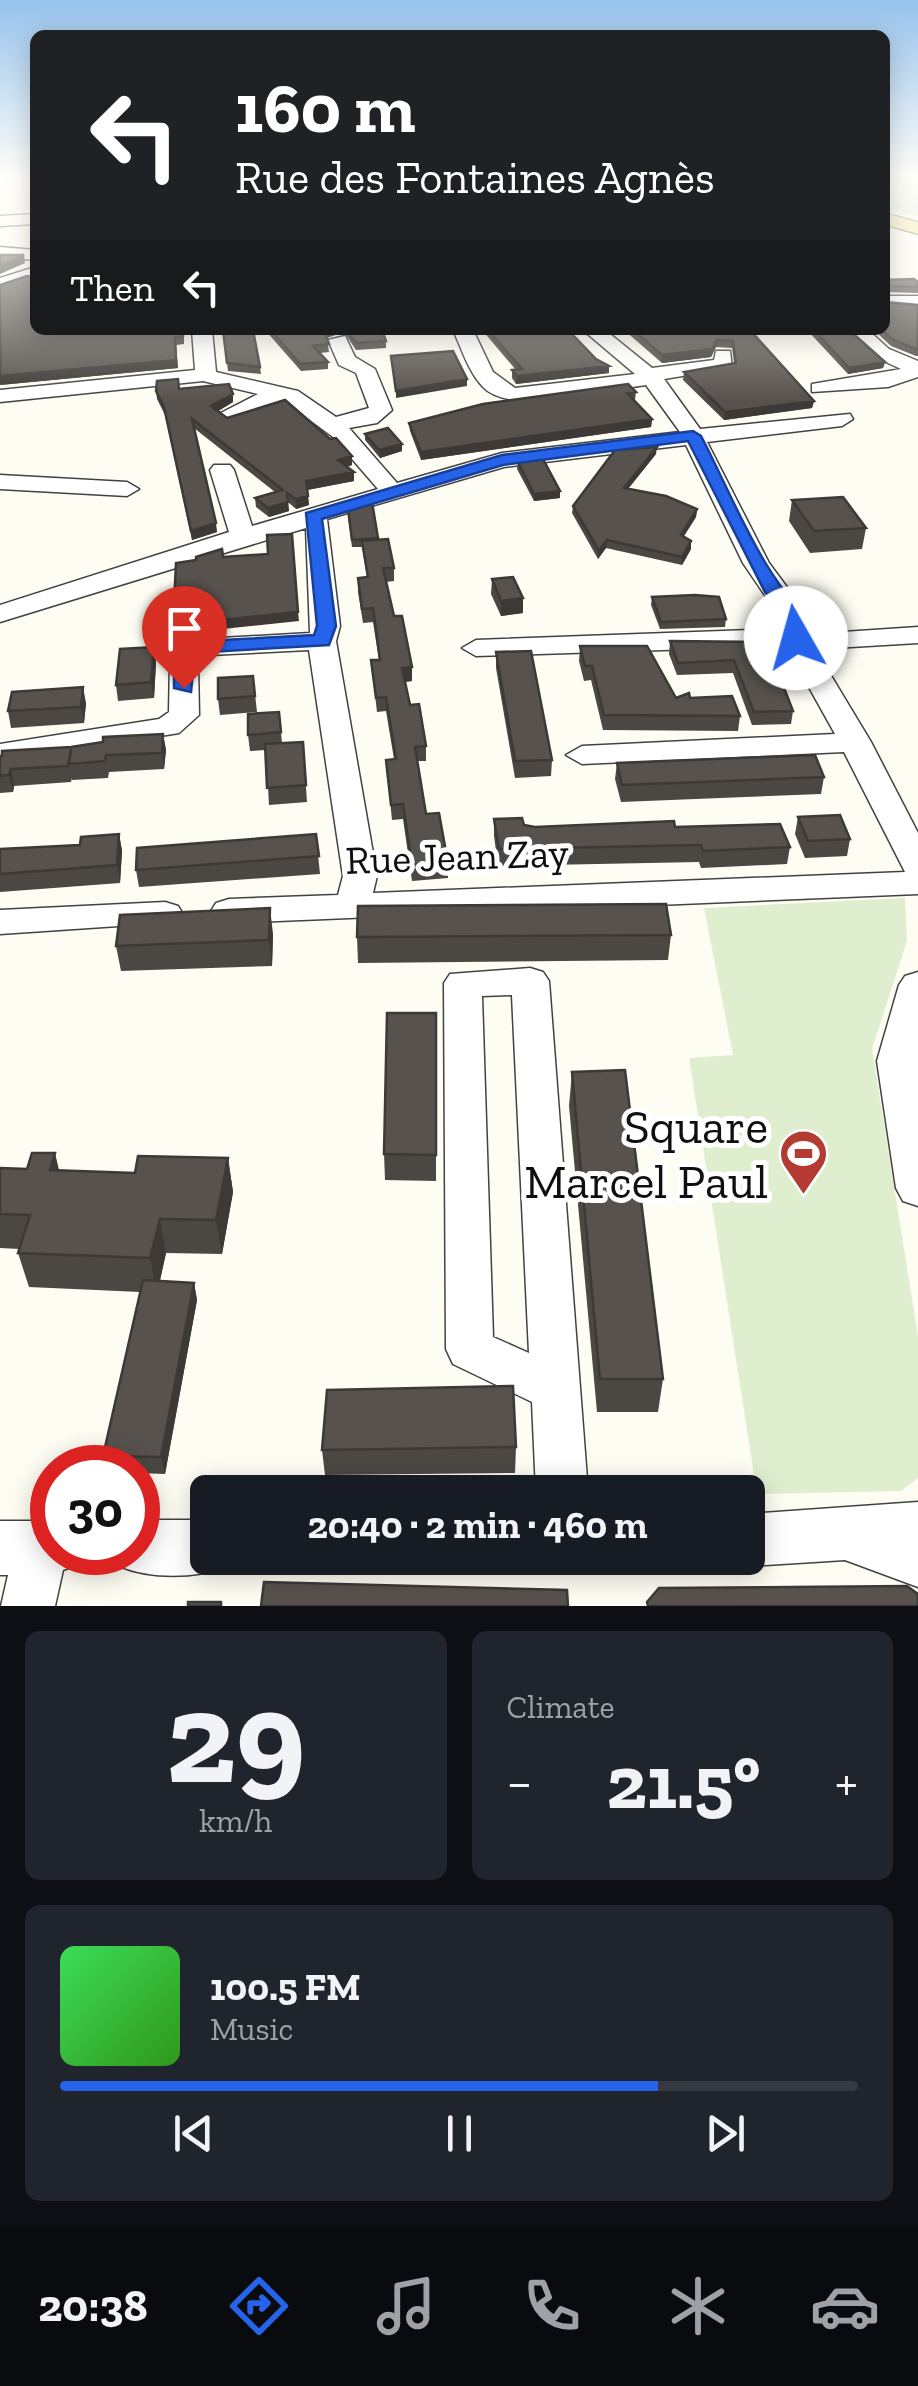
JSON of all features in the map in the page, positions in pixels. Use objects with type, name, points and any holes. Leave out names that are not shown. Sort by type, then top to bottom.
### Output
[{"type":"street","points":[[0,252],[30,255]]},
{"type":"street","points":[[0,284],[30,274]]},
{"type":"street","points":[[890,302],[918,302]]},
{"type":"street","points":[[202,335],[206,375]]},
{"type":"street","points":[[466,335],[493,389],[522,396],[725,364],[723,355]]},
{"type":"street","points":[[599,335],[650,376],[693,436],[774,592],[775,607],[811,645],[918,865]]},
{"type":"street","points":[[861,335],[882,354],[918,369]]},
{"type":"street","points":[[328,425],[370,418],[381,410],[365,369],[346,361],[338,340]]},
{"type":"street","points":[[0,614],[243,536],[502,460],[842,418],[813,384],[888,381],[918,369]]},
{"type":"street","points":[[0,396],[206,375],[219,382],[278,391],[294,397],[373,461],[392,493]]},
{"type":"street","points":[[226,416],[242,412],[278,391]]},
{"type":"street","points":[[222,470],[243,536]]},
{"type":"street","points":[[0,482],[126,489]]},
{"type":"street","points":[[312,516],[318,528],[326,626],[322,641],[360,876],[353,905]]},
{"type":"street","points":[[476,648],[811,645],[918,635]]},
{"type":"street","points":[[0,754],[168,727],[184,715],[184,661],[203,647],[322,641]]},
{"type":"street","points":[[582,755],[856,742]]},
{"type":"street","name":"Rue Jean Zay","points":[[0,922],[918,883]]},
{"type":"street","points":[[555,1389],[470,1349],[464,982],[530,982],[561,1475]]},
{"type":"street","points":[[918,985],[896,1062],[918,1188]]},
{"type":"street","points":[[765,1539],[918,1528]]},
{"type":"street","points":[[836,1535],[918,1560]]},
{"type":"street","points":[[160,1547],[190,1547]]},
{"type":"street","points":[[28,1606],[30,1567]]},
{"type":"green space","name":"Square Marcel Paul","points":[[905,898],[907,941],[872,1049],[918,1336],[918,1478],[901,1491],[765,1494],[765,1475],[754,1475],[689,1058],[733,1055],[704,908]]},
{"type":"building","points":[[0,255],[24,255],[0,266]]},
{"type":"building","points":[[30,276],[30,335],[183,335],[175,337],[176,360],[0,376],[0,285]]},
{"type":"building","points":[[914,279],[918,287],[890,286],[890,280]]},
{"type":"building","points":[[890,302],[918,305],[918,350],[888,335]]},
{"type":"building","points":[[224,335],[254,335],[260,367],[227,363]]},
{"type":"building","points":[[275,335],[326,335],[329,344],[313,346],[328,362],[300,364]]},
{"type":"building","points":[[350,335],[384,335],[386,341],[356,343]]},
{"type":"building","points":[[492,335],[573,335],[596,359],[609,366],[517,376],[512,370],[522,369]]},
{"type":"building","points":[[639,335],[755,335],[814,401],[725,412],[684,372],[736,363],[733,341],[717,340],[712,349],[662,355]]},
{"type":"building","points":[[819,335],[855,335],[885,362],[849,368]]},
{"type":"building","points":[[453,351],[467,379],[396,391],[391,356]]},
{"type":"building","points":[[178,379],[179,389],[229,384],[233,394],[211,406],[227,418],[285,400],[330,439],[336,438],[352,456],[338,460],[354,472],[306,481],[308,496],[296,499],[287,493],[288,502],[268,508],[255,498],[283,490],[192,419],[216,523],[191,531],[164,407],[156,391],[157,381]]},
{"type":"building","points":[[628,384],[636,392],[627,393],[652,419],[421,452],[409,423],[483,404]]},
{"type":"building","points":[[388,428],[402,444],[379,450],[365,434]]},
{"type":"building","points":[[657,447],[624,488],[666,496],[697,509],[681,535],[691,541],[682,557],[607,540],[599,551],[573,506],[615,450]]},
{"type":"building","points":[[543,459],[560,491],[534,494],[518,462]]},
{"type":"building","points":[[843,497],[866,528],[814,531],[792,500]]},
{"type":"building","points":[[372,502],[378,538],[352,540],[348,509]]},
{"type":"building","points":[[292,534],[298,612],[173,625],[176,563],[222,549],[223,557],[268,554],[267,535]]},
{"type":"building","points":[[388,539],[394,568],[383,568],[394,616],[402,616],[412,667],[402,668],[410,705],[419,704],[426,746],[415,747],[426,814],[439,813],[448,863],[412,865],[403,804],[391,805],[386,760],[396,759],[386,697],[376,698],[371,660],[380,660],[373,608],[362,609],[358,578],[368,577],[362,541]]},
{"type":"building","points":[[513,577],[523,598],[501,601],[492,579]]},
{"type":"building","points":[[652,597],[719,597],[726,619],[661,622]]},
{"type":"building","points":[[670,641],[769,642],[787,680],[781,680],[793,711],[754,712],[734,660],[678,663]]},
{"type":"building","points":[[580,646],[647,646],[676,698],[689,693],[690,698],[732,696],[740,716],[604,715],[592,666],[585,666]]},
{"type":"building","points":[[154,647],[151,682],[116,685],[120,649]]},
{"type":"building","points":[[531,651],[552,760],[515,761],[496,652]]},
{"type":"building","points":[[253,676],[255,696],[218,699],[218,678]]},
{"type":"building","points":[[83,687],[81,707],[8,711],[12,692]]},
{"type":"building","points":[[279,712],[281,732],[248,735],[248,714]]},
{"type":"building","points":[[163,734],[162,753],[106,755],[105,761],[69,764],[71,749],[68,766],[11,769],[9,775],[0,776],[2,751],[71,747],[103,742],[103,737]]},
{"type":"building","points":[[303,742],[306,785],[267,788],[265,744]]},
{"type":"building","points":[[815,755],[824,777],[622,785],[617,763]]},
{"type":"building","points":[[840,815],[850,839],[808,841],[798,817]]},
{"type":"building","points":[[522,818],[524,825],[535,827],[674,821],[675,827],[780,824],[790,847],[703,851],[701,845],[499,849],[494,819]]},
{"type":"building","points":[[119,834],[117,865],[0,874],[0,849],[80,845],[81,837]]},
{"type":"building","points":[[316,834],[319,856],[136,870],[137,848]]},
{"type":"building","points":[[666,904],[671,935],[357,937],[358,906]]},
{"type":"building","points":[[270,908],[269,940],[116,946],[120,915]]},
{"type":"building","points":[[387,1013],[436,1013],[436,1155],[384,1154]]},
{"type":"building","points":[[625,1070],[663,1379],[600,1379],[572,1072]]},
{"type":"building","points":[[32,1153],[55,1153],[50,1170],[135,1173],[138,1156],[228,1158],[216,1220],[160,1219],[150,1258],[18,1253],[30,1215],[0,1214],[0,1168],[27,1169]]},
{"type":"building","points":[[143,1280],[194,1283],[161,1457],[160,1445],[106,1445]]},
{"type":"building","points":[[513,1386],[516,1447],[322,1450],[327,1390]]},
{"type":"building","points":[[264,1582],[567,1590],[568,1606],[261,1606]]},
{"type":"building","points":[[907,1586],[918,1594],[918,1606],[648,1606],[647,1602],[659,1588]]},
{"type":"building","points":[[188,1602],[221,1602],[221,1606],[188,1606]]},
{"type":"place","name":"Square Marcel Paul","points":[[803,1196]]},
{"type":"route","points":[[184,688],[184,661],[203,647],[322,641],[326,626],[318,528],[312,516],[502,460],[693,436],[774,592],[804,626],[815,632],[796,638]]}]
